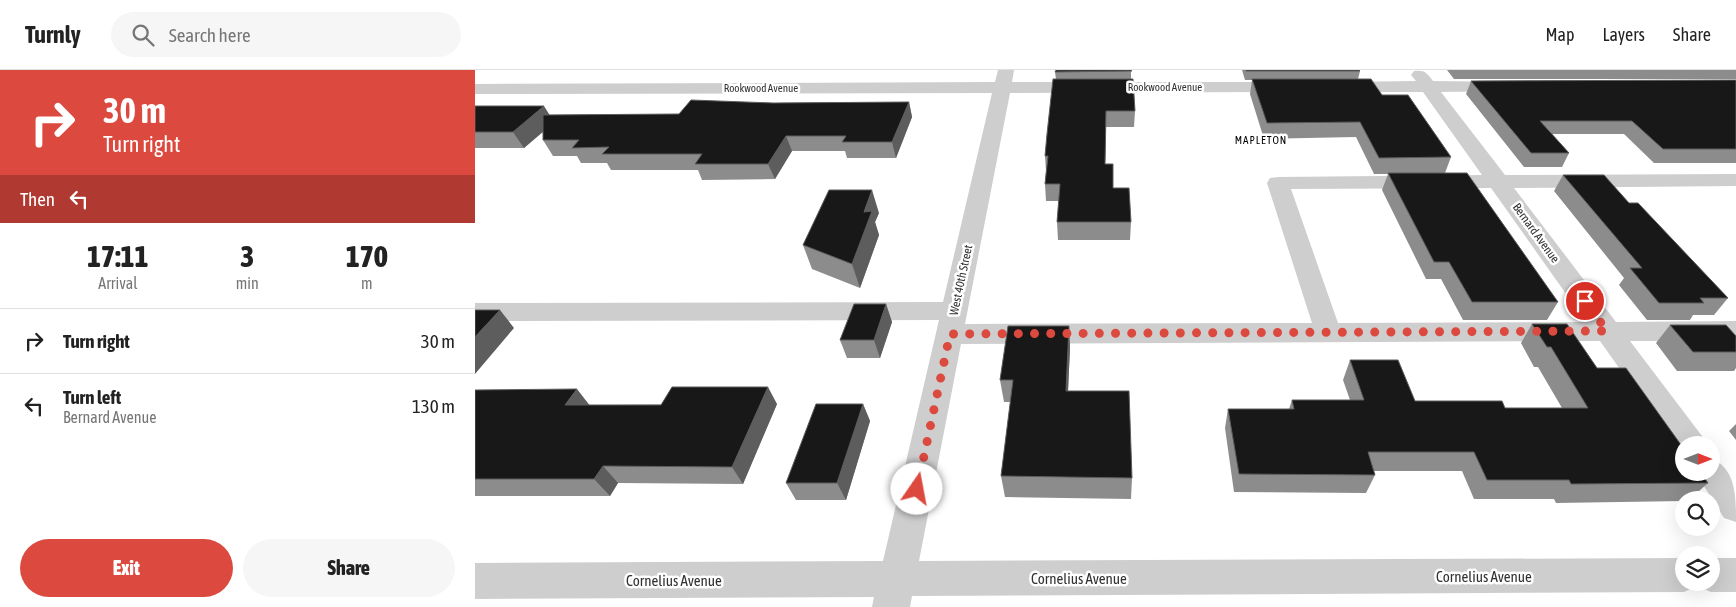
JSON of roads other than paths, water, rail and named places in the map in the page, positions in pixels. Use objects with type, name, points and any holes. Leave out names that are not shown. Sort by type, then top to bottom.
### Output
[{"type":"street","points":[[1321,87],[1422,78],[1520,86]]},
{"type":"street","name":"Bernard Avenue","points":[[1422,78],[1684,436]]},
{"type":"street","name":"Rookwood Avenue","points":[[475,89],[1004,79],[1301,87]]},
{"type":"street","name":"West 40th Street","points":[[894,593],[1004,79]]},
{"type":"street","points":[[1328,332],[1278,183],[1736,180]]},
{"type":"street","points":[[475,312],[1328,332],[1736,331]]},
{"type":"street","points":[[1717,481],[1736,507]]},
{"type":"street","name":"Cornelius Avenue","points":[[475,581],[894,593],[1675,575]]},
{"type":"street","points":[[1720,575],[1736,575]]},
{"type":"district","name":"MAPLETON","points":[[1261,140]]}]
